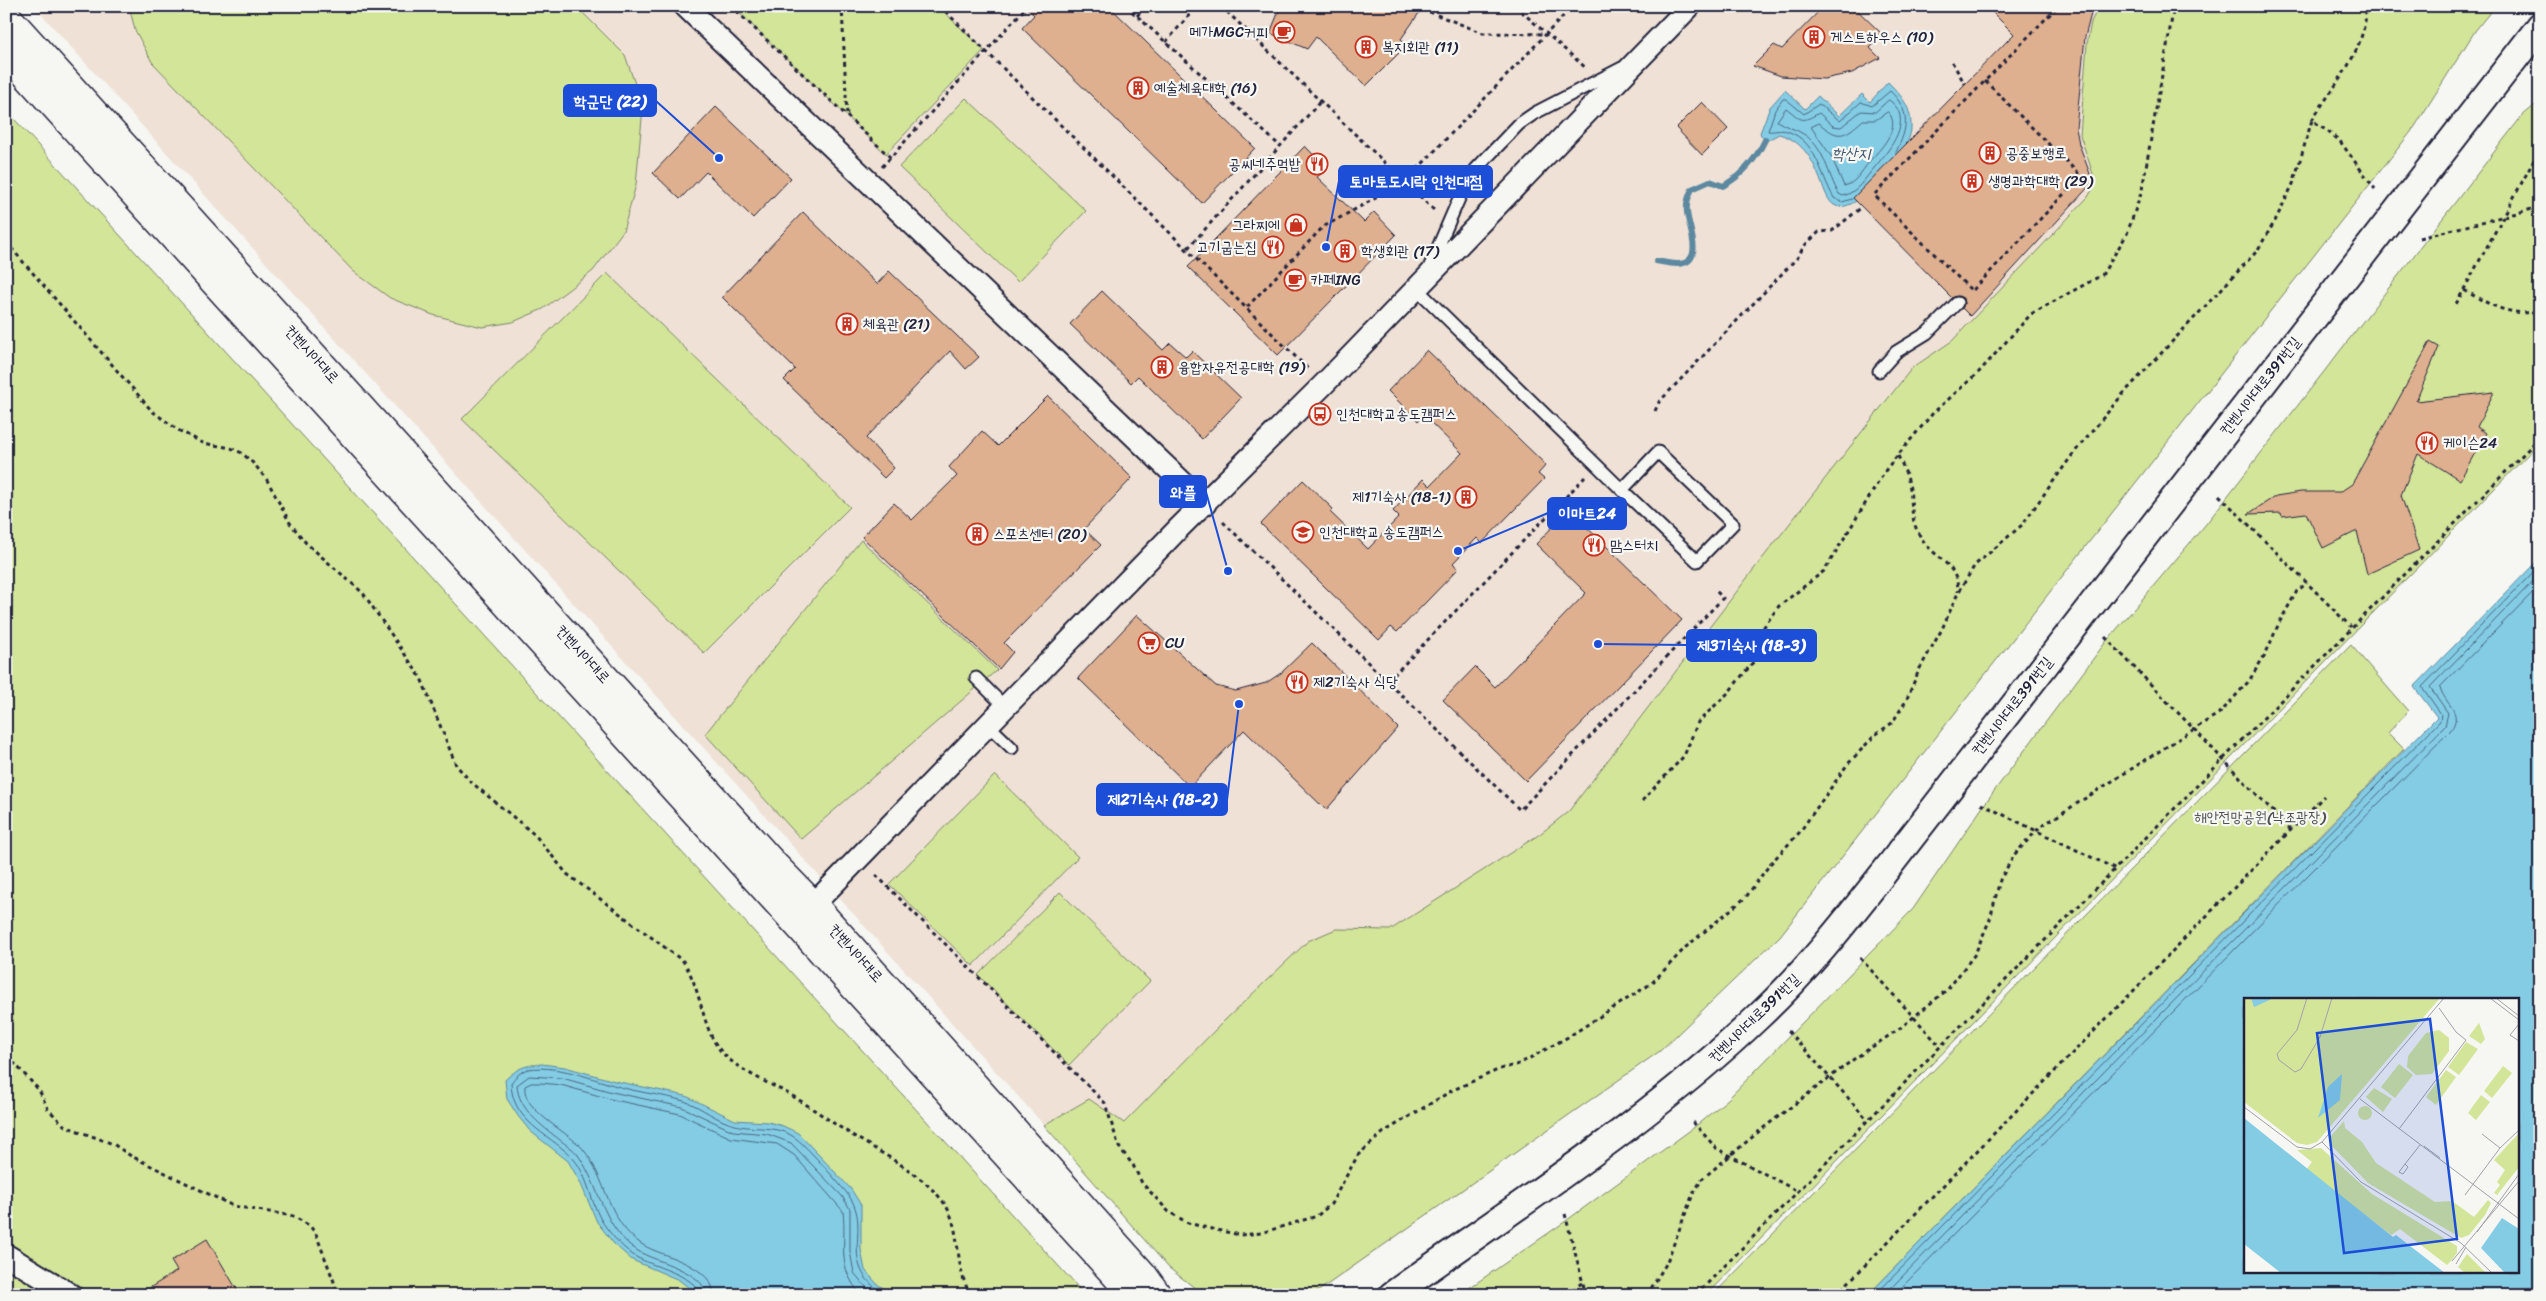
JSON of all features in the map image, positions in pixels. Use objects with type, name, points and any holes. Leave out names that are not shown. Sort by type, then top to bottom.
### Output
[{"type":"main road","name":"컨벤시아대로","points":[[6,16],[813,905],[1142,1274],[1157,1295]]},
{"type":"main road","name":"컨벤시아대로","points":[[6,52],[1134,1295]]},
{"type":"street","points":[[685,6],[1205,504]]},
{"type":"street","points":[[813,905],[1005,707],[1324,384],[1690,6]]},
{"type":"street","name":"컨벤시아대로391번길","points":[[1392,1295],[1628,1126],[1727,1046],[1799,976],[1885,872],[2540,26]]},
{"type":"street","points":[[6,1255],[71,1295]]},
{"type":"lane","points":[[1622,490],[1658,452],[1733,524],[1697,562],[1622,490],[1420,285],[1464,187],[1476,169],[1519,124],[1534,113],[1637,60]]},
{"type":"lane","points":[[1879,371],[1896,352],[1927,332],[1957,303]]},
{"type":"lane","points":[[976,678],[1005,707]]},
{"type":"lane","points":[[988,725],[1012,748]]},
{"type":"path","points":[[731,6],[891,158]]},
{"type":"path","points":[[842,6],[847,116]]},
{"type":"path","points":[[940,6],[1188,248],[1324,384]]},
{"type":"path","points":[[868,182],[1028,6]]},
{"type":"path","points":[[1126,6],[1280,146]]},
{"type":"path","points":[[1136,16],[1145,6]]},
{"type":"path","points":[[1166,42],[1197,6]]},
{"type":"path","points":[[1221,6],[1447,223]]},
{"type":"path","points":[[1515,6],[1600,79]]},
{"type":"path","points":[[1247,307],[1323,226],[1405,182],[1574,6]]},
{"type":"path","points":[[1985,82],[2081,176],[1972,291],[1874,194],[2058,6]]},
{"type":"path","points":[[1642,801],[1684,756],[1698,722],[1728,693],[1754,660],[1763,628],[1778,606],[1824,571],[1887,468],[1933,413],[1979,372],[2031,314],[2102,275],[2127,234],[2142,190],[2174,6]]},
{"type":"path","points":[[876,875],[1105,1103],[1119,1147],[1133,1165],[1142,1183],[1169,1212],[1188,1223],[1240,1235],[1261,1233],[1317,1216],[1331,1204],[1358,1155],[1384,1132],[1451,1091],[1500,1069],[1518,1064],[1568,1037],[1652,983],[1686,946],[1746,897],[1770,864],[1800,833],[1847,765],[1875,735],[1892,723],[1906,701],[1958,593],[1975,566],[2022,525],[2073,454],[2123,394],[2257,251],[2275,221],[2293,184],[2312,120],[2352,60],[2366,19],[2366,6]]},
{"type":"path","points":[[1422,9],[1483,33],[1546,34]]},
{"type":"path","points":[[1952,62],[1965,84]]},
{"type":"path","points":[[1188,248],[1320,102]]},
{"type":"path","points":[[2312,120],[2339,140],[2375,189]]},
{"type":"path","points":[[2456,304],[2540,149]]},
{"type":"path","points":[[2419,238],[2540,207]]},
{"type":"path","points":[[1654,412],[1658,402],[1798,257],[1812,238],[1819,232],[1832,231],[1862,208]]},
{"type":"path","points":[[6,242],[152,411],[178,430],[203,443],[232,448],[242,453],[255,465],[267,480],[290,523],[306,543],[363,593],[421,678],[456,765],[471,782],[536,835],[567,874],[683,962],[694,977],[717,1046],[730,1060],[813,1108],[837,1126],[923,1179],[949,1208],[956,1231],[963,1284],[971,1295]]},
{"type":"path","points":[[2464,290],[2507,312],[2522,314],[2540,312]]},
{"type":"path","points":[[1696,1295],[1797,1190],[2116,869],[2351,627],[2540,437]]},
{"type":"path","points":[[1898,456],[1910,486],[1917,532],[1932,552],[1952,567],[1958,579],[1958,593]]},
{"type":"path","points":[[2220,495],[2351,627]]},
{"type":"path","points":[[1388,681],[1563,499]]},
{"type":"path","points":[[1223,522],[1520,810],[1722,598],[1716,592]]},
{"type":"path","points":[[1647,1295],[1666,1264],[1693,1194],[1702,1179],[1730,1155],[1830,1078],[1914,1017],[1948,989],[1975,954],[1990,919],[2000,880],[2014,855],[2037,831],[2073,805],[2221,712],[2249,682],[2266,653],[2279,623],[2298,591],[2307,582]]},
{"type":"path","points":[[2105,637],[2291,830]]},
{"type":"path","points":[[1836,1295],[2324,796]]},
{"type":"path","points":[[1981,804],[2116,869]]},
{"type":"path","points":[[1860,958],[1940,1046]]},
{"type":"path","points":[[1788,1031],[1867,1119]]},
{"type":"path","points":[[6,1058],[15,1064],[39,1090],[48,1109],[65,1126],[113,1144],[131,1156],[234,1206],[293,1216],[310,1226],[316,1234],[339,1295]]},
{"type":"path","points":[[1693,1122],[1716,1148],[1797,1190]]},
{"type":"path","points":[[1564,1214],[1586,1295]]},
{"type":"path","points":[[1566,1295],[1583,1282]]},
{"type":"shaded area","name":"인천대학교 송도캠퍼스","points":[[34,6],[2495,6],[2475,31],[2414,128],[1780,936],[1660,1051],[1314,1295],[1205,1295],[1169,1268],[1044,1125]]},
{"type":"green space","points":[[129,6],[576,6],[625,55],[643,107],[636,185],[623,231],[593,271],[543,309],[513,322],[482,327],[433,315],[390,298],[353,271],[152,62],[135,30]]},
{"type":"green space","points":[[732,6],[938,6],[984,50],[886,154]]},
{"type":"green space","points":[[2099,6],[2495,6],[2475,31],[2414,128],[1780,936],[1660,1051],[1314,1294],[1205,1295],[1200,1292],[1169,1268],[1044,1125],[1089,1099],[1124,1123],[1223,1022],[1308,941],[1336,929],[1390,930],[1540,834],[1569,811],[1754,569],[1912,368],[1952,341],[2088,197],[2096,183],[2080,135],[2087,44],[2091,22]]},
{"type":"green space","points":[[966,98],[1086,211],[1018,282],[899,167]]},
{"type":"green space","points":[[2540,101],[2540,442],[1706,1295],[1459,1295],[1563,1223],[1692,1129],[1728,1099],[1913,909],[1986,802],[2105,643],[2206,524],[2522,116]]},
{"type":"green space","points":[[6,110],[1085,1295],[6,1295]]},
{"type":"green space","points":[[607,273],[850,507],[704,653],[462,419]]},
{"type":"green space","points":[[861,540],[997,670],[801,839],[705,734]]},
{"type":"green space","name":"해안전망공원(낙조광장)","points":[[2351,645],[2408,711],[2388,733],[2404,749],[1868,1295],[1713,1295]]},
{"type":"green space","points":[[995,775],[1078,857],[973,966],[889,884]]},
{"type":"green space","points":[[1060,892],[1150,981],[1069,1065],[978,975]]},
{"type":"water","name":"학산지","points":[[1888,82],[1902,97],[1908,109],[1911,122],[1909,139],[1893,165],[1870,191],[1846,206],[1836,206],[1830,202],[1817,172],[1804,149],[1793,140],[1779,134],[1768,140],[1762,137],[1760,133],[1770,107],[1785,90],[1805,109],[1818,96],[1839,116],[1862,94],[1870,102]]},
{"type":"water","points":[[2540,558],[2540,1295],[1868,1295],[2437,717],[2414,687]]},
{"type":"water","points":[[542,1064],[565,1067],[615,1081],[686,1096],[735,1120],[768,1122],[798,1133],[851,1189],[861,1205],[861,1250],[865,1270],[877,1284],[894,1295],[698,1295],[679,1280],[632,1260],[614,1244],[597,1222],[580,1182],[568,1161],[530,1131],[507,1099],[505,1080],[522,1068]]},
{"type":"building","name":"예술체육대학 (16)","points":[[1025,6],[1109,6],[1255,148],[1202,203],[1022,28],[1034,15]]},
{"type":"building","name":"복지회관 (11)","points":[[1281,6],[1424,6],[1401,39],[1407,45],[1366,86],[1316,37],[1307,49],[1270,33]]},
{"type":"building","points":[[1824,6],[1853,6],[1883,35],[1870,48],[1880,58],[1852,73],[1824,79],[1781,76],[1753,66],[1774,45],[1782,49]]},
{"type":"building","name":"공중보행로","points":[[1986,6],[2093,6],[2085,37],[2076,128],[2079,144],[2093,182],[1970,316],[1962,308],[1964,304],[1963,298],[1958,296],[1952,298],[1853,198],[2014,34]]},
{"type":"building","points":[[1702,102],[1728,129],[1702,155],[1676,128]]},
{"type":"building","points":[[716,107],[791,178],[753,218],[706,172],[680,199],[653,173]]},
{"type":"building","name":"학생회관 (17)","points":[[1305,146],[1327,169],[1317,177],[1364,222],[1374,212],[1396,235],[1278,355],[1188,267]]},
{"type":"building","name":"체육관 (21)","points":[[803,212],[877,284],[889,271],[979,357],[966,369],[950,351],[866,438],[894,468],[884,478],[784,380],[795,369],[722,297]]},
{"type":"building","name":"융합자유전공대학 (19)","points":[[1102,291],[1163,350],[1170,343],[1186,357],[1192,351],[1241,398],[1202,439],[1138,376],[1131,383],[1070,324]]},
{"type":"building","name":"케이슨24","points":[[2430,342],[2439,347],[2416,401],[2494,392],[2477,427],[2486,433],[2460,480],[2418,454],[2401,495],[2419,550],[2367,574],[2357,531],[2323,548],[2306,513],[2282,516],[2281,513],[2248,514],[2276,496],[2301,492],[2340,492],[2352,484]]},
{"type":"building","name":"제1기숙사 (18-1)","points":[[1427,350],[1546,465],[1538,474],[1544,479],[1482,543],[1477,538],[1453,563],[1458,569],[1397,632],[1391,627],[1379,640],[1261,524],[1303,480],[1333,509],[1330,512],[1368,549],[1399,517],[1393,511],[1423,479],[1430,486],[1462,453],[1423,415],[1418,421],[1388,391]]},
{"type":"building","name":"스포츠센터 (20)","points":[[1048,396],[1132,478],[1084,529],[1101,545],[1004,643],[1013,652],[999,669],[862,537],[894,503],[912,520],[957,476],[949,467],[982,431],[998,446]]},
{"type":"building","points":[[1569,510],[1682,620],[1526,781],[1443,700],[1475,667],[1495,687],[1586,593],[1536,544]]},
{"type":"building","points":[[1137,615],[1216,686],[1236,691],[1266,683],[1281,673],[1312,643],[1398,728],[1326,810],[1244,730],[1190,787],[1078,678]]},
{"type":"building","points":[[207,1239],[240,1295],[138,1295],[177,1271],[171,1261]]},
{"type":"waterway","points":[[1656,261],[1677,264],[1690,260],[1694,248],[1687,206],[1692,189],[1710,181],[1723,186],[1730,182],[1747,166],[1765,140]]},
{"type":"place","name":"메가MGC커피","points":[[1284,32]]},
{"type":"place","name":"게스트하우스 (10)","points":[[1814,37]]},
{"type":"place","name":"복지회관 (11)","points":[[1366,47]]},
{"type":"place","name":"예술체육대학 (16)","points":[[1138,88]]},
{"type":"place","name":"공중보행로","points":[[1990,153]]},
{"type":"place","name":"학군단 (22)","points":[[719,158]]},
{"type":"place","name":"공씨네주먹밥","points":[[1317,164]]},
{"type":"place","name":"생명과학대학 (29)","points":[[1972,181]]},
{"type":"place","name":"그라찌에","points":[[1296,225]]},
{"type":"place","name":"고기굽는집","points":[[1273,247]]},
{"type":"place","name":"토마토도시락 인천대점","points":[[1326,247]]},
{"type":"place","name":"학생회관 (17)","points":[[1345,251]]},
{"type":"place","name":"카페ING","points":[[1295,280]]},
{"type":"place","name":"체육관 (21)","points":[[847,324]]},
{"type":"place","name":"융합자유전공대학 (19)","points":[[1162,367]]},
{"type":"place","name":"인천대학교송도캠퍼스","points":[[1320,414]]},
{"type":"place","name":"케이슨24","points":[[2427,443]]},
{"type":"place","name":"제1기숙사 (18-1)","points":[[1466,497]]},
{"type":"place","name":"인천대학교 송도캠퍼스","points":[[1303,532]]},
{"type":"place","name":"스포츠센터 (20)","points":[[977,534]]},
{"type":"place","name":"맘스터치","points":[[1594,545]]},
{"type":"place","name":"이마트24","points":[[1458,551]]},
{"type":"place","name":"와플","points":[[1228,571]]},
{"type":"place","name":"CU","points":[[1149,643]]},
{"type":"place","name":"제3기숙사 (18-3)","points":[[1598,644]]},
{"type":"place","name":"제2기숙사 식당","points":[[1297,682]]},
{"type":"place","name":"제2기숙사 (18-2)","points":[[1239,704]]}]
